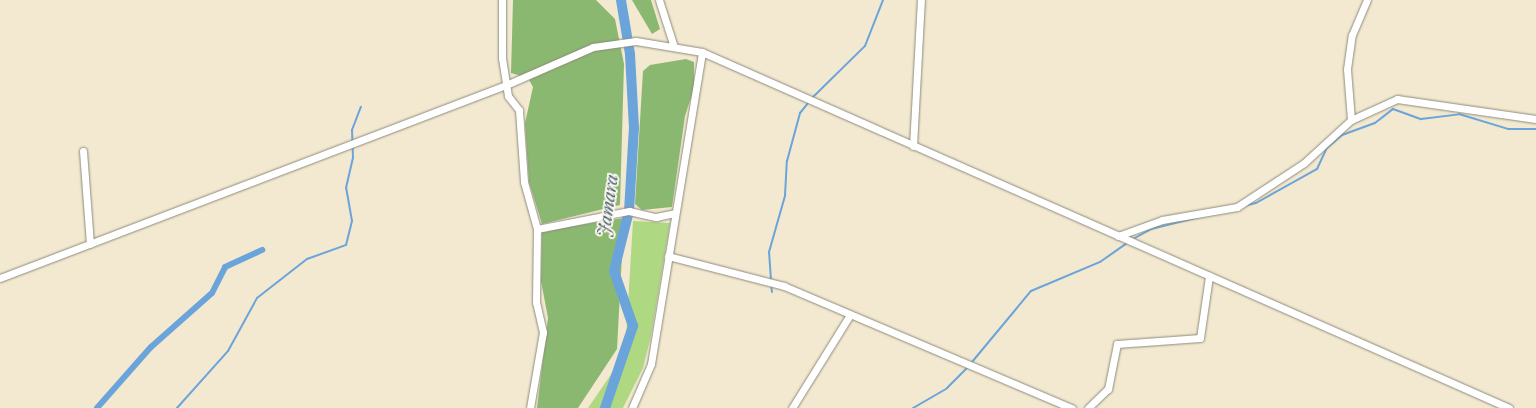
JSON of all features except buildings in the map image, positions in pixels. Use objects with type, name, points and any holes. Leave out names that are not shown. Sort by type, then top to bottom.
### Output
[{"type":"street","points":[[502,0],[506,85],[519,110],[524,182],[536,229],[536,302],[543,332],[530,408]]},
{"type":"street","points":[[659,0],[674,47]]},
{"type":"street","points":[[913,146],[922,0]]},
{"type":"street","points":[[1351,120],[1347,69],[1352,35],[1368,0]]},
{"type":"street","points":[[0,278],[506,85],[593,47],[636,41],[702,52],[1508,408]]},
{"type":"street","points":[[632,408],[651,364],[702,52]]},
{"type":"street","points":[[1118,236],[1162,220],[1237,207],[1304,163],[1351,120],[1397,98],[1536,119]]},
{"type":"street","points":[[83,151],[90,244]]},
{"type":"street","points":[[536,229],[629,211],[656,217],[675,213]]},
{"type":"street","points":[[668,256],[784,286],[1071,408]]},
{"type":"street","points":[[1088,408],[1108,389],[1117,344],[1200,338],[1209,276]]},
{"type":"street","points":[[792,408],[850,315]]},
{"type":"green space","points":[[513,0],[596,0],[615,19],[624,64],[620,205],[542,224],[529,182],[525,123],[533,87],[528,78],[511,73]]},
{"type":"green space","points":[[632,0],[651,0],[660,29],[652,34]]},
{"type":"green space","points":[[686,59],[694,62],[694,88],[685,116],[672,207],[642,210],[635,204],[643,71],[650,65]]},
{"type":"green space","points":[[624,218],[617,349],[578,408],[537,408],[548,318],[541,281],[542,231]]},
{"type":"green space","points":[[633,221],[670,223],[651,336],[643,368],[623,408],[588,408],[625,354]]},
{"type":"waterway","name":"Jamara","points":[[605,408],[633,326],[614,271],[629,211],[634,128],[630,54],[621,0]]},
{"type":"waterway","points":[[812,98],[865,46],[883,0]]},
{"type":"waterway","points":[[771,280],[769,252],[785,196],[787,161],[800,113],[809,102]]},
{"type":"waterway","points":[[177,408],[228,351],[257,298],[307,259],[346,245],[352,221],[346,188],[353,158],[352,130],[361,107]]},
{"type":"waterway","points":[[1133,239],[1151,229],[1256,203],[1317,169],[1327,148],[1342,135],[1375,123],[1393,109],[1421,119],[1459,114],[1508,129],[1536,129]]},
{"type":"waterway","points":[[972,362],[1031,291],[1100,262],[1129,242]]},
{"type":"waterway","points":[[97,408],[151,347],[212,293],[225,267],[262,250]]},
{"type":"waterway","points":[[771,284],[772,292]]},
{"type":"waterway","points":[[913,408],[947,388],[969,366]]}]
